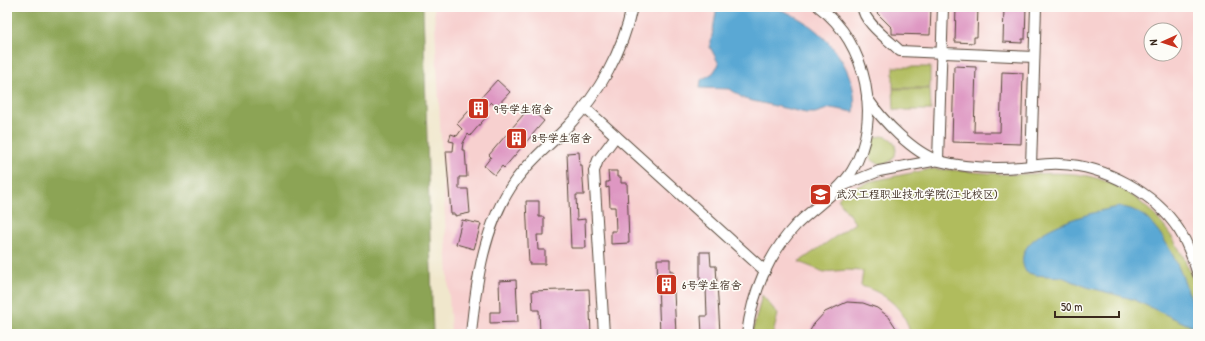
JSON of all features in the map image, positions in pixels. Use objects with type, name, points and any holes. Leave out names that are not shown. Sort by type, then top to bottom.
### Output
[{"type":"lane","points":[[471,334],[483,256],[494,223],[504,200],[514,182],[528,164],[558,137],[584,108],[600,85],[616,56],[632,7]]},
{"type":"lane","points":[[747,334],[751,309],[765,271],[780,244],[796,225],[836,190],[851,172],[861,152],[866,130],[867,98],[860,65],[854,49],[838,25],[819,7]]},
{"type":"lane","points":[[863,7],[862,12],[867,20],[900,51],[1034,57]]},
{"type":"lane","points":[[938,160],[943,7]]},
{"type":"lane","points":[[1031,166],[1036,7]]},
{"type":"lane","points":[[867,98],[876,111],[894,130],[916,148],[938,160]]},
{"type":"lane","points":[[584,108],[765,271]]},
{"type":"lane","points":[[604,334],[594,171],[598,160],[616,136]]},
{"type":"lane","points":[[836,190],[857,179],[879,171],[938,160],[986,167],[1060,164],[1095,170],[1117,179],[1147,197],[1164,212],[1178,229],[1189,248],[1198,274]]},
{"type":"shaded area","name":"武汉工程职业技术学院(江北校区)","points":[[434,7],[1198,7],[1198,334],[451,334]]},
{"type":"green space","points":[[7,7],[423,7],[433,334],[7,334]]},
{"type":"green space","points":[[893,67],[930,67],[930,88],[893,88]]},
{"type":"green space","points":[[893,89],[930,89],[931,110],[894,110]]},
{"type":"green space","points":[[882,136],[892,140],[896,150],[892,160],[882,164],[872,160],[868,150],[872,140]]},
{"type":"green space","points":[[931,169],[1011,174],[1077,174],[1109,183],[1128,193],[1145,206],[1161,222],[1174,240],[1185,260],[1193,280],[1198,301],[1198,334],[910,334],[904,317],[893,303],[886,297],[861,286],[863,271],[847,270],[824,272],[799,262],[855,223],[838,199],[847,190],[872,181]]},
{"type":"green space","points":[[762,295],[778,314],[773,334],[752,334]]},
{"type":"water","points":[[755,6],[775,8],[791,14],[806,23],[820,34],[843,62],[850,78],[854,95],[854,112],[831,108],[815,113],[806,113],[744,99],[730,89],[700,88],[701,80],[713,73],[719,64],[710,47],[717,7]]},
{"type":"water","points":[[1117,207],[1131,209],[1143,215],[1163,237],[1178,265],[1193,304],[1197,318],[1196,326],[1193,327],[1132,299],[1087,287],[1062,277],[1035,275],[1026,272],[1023,258],[1028,246],[1039,236],[1072,219]]},
{"type":"building","points":[[874,7],[931,7],[930,35],[892,34],[892,28],[874,10]]},
{"type":"building","points":[[956,7],[978,7],[977,37],[974,37],[974,43],[955,42]]},
{"type":"building","points":[[1004,7],[1026,7],[1025,39],[1022,39],[1022,43],[1003,42]]},
{"type":"building","points":[[954,66],[976,67],[974,132],[1000,132],[1002,72],[1023,73],[1021,144],[952,142]]},
{"type":"building","points":[[497,80],[510,92],[496,107],[491,102],[482,112],[487,116],[470,136],[468,134],[463,143],[462,150],[465,150],[467,177],[459,177],[459,189],[468,189],[470,213],[455,216],[455,214],[451,214],[446,151],[453,151],[454,142],[449,141],[451,134],[457,136],[462,129],[457,124]]},
{"type":"building","name":"8号学生宿舍","points":[[529,108],[544,121],[504,168],[502,166],[495,175],[484,166],[491,157],[489,155]]},
{"type":"building","points":[[579,152],[580,165],[582,165],[584,195],[576,195],[577,220],[585,219],[586,248],[571,248],[567,153]]},
{"type":"building","points":[[608,171],[617,171],[617,177],[621,177],[621,183],[627,183],[629,243],[611,244],[611,231],[616,231],[615,207],[610,207],[609,187],[606,188],[606,182],[609,182]]},
{"type":"building","points":[[526,201],[539,201],[539,217],[544,217],[544,235],[537,235],[538,250],[545,250],[545,264],[529,264]]},
{"type":"building","points":[[462,220],[481,224],[474,249],[456,244]]},
{"type":"building","points":[[700,252],[710,252],[711,266],[716,266],[720,333],[718,334],[702,334],[701,316],[707,316],[706,287],[700,287]]},
{"type":"building","name":"6号学生宿舍","points":[[657,259],[670,259],[670,271],[673,271],[676,334],[660,334]]},
{"type":"building","points":[[516,280],[518,322],[490,323],[490,312],[500,312],[499,281]]},
{"type":"building","points":[[589,289],[591,334],[540,334],[539,310],[533,310],[532,291]]},
{"type":"building","points":[[847,302],[863,303],[877,308],[889,317],[900,334],[808,334],[814,324],[825,312]]},
{"type":"place","name":"9号学生宿舍","points":[[478,109]]},
{"type":"place","name":"8号学生宿舍","points":[[517,138]]},
{"type":"place","name":"武汉工程职业技术学院(江北校区)","points":[[821,194]]},
{"type":"place","name":"6号学生宿舍","points":[[666,285]]}]
